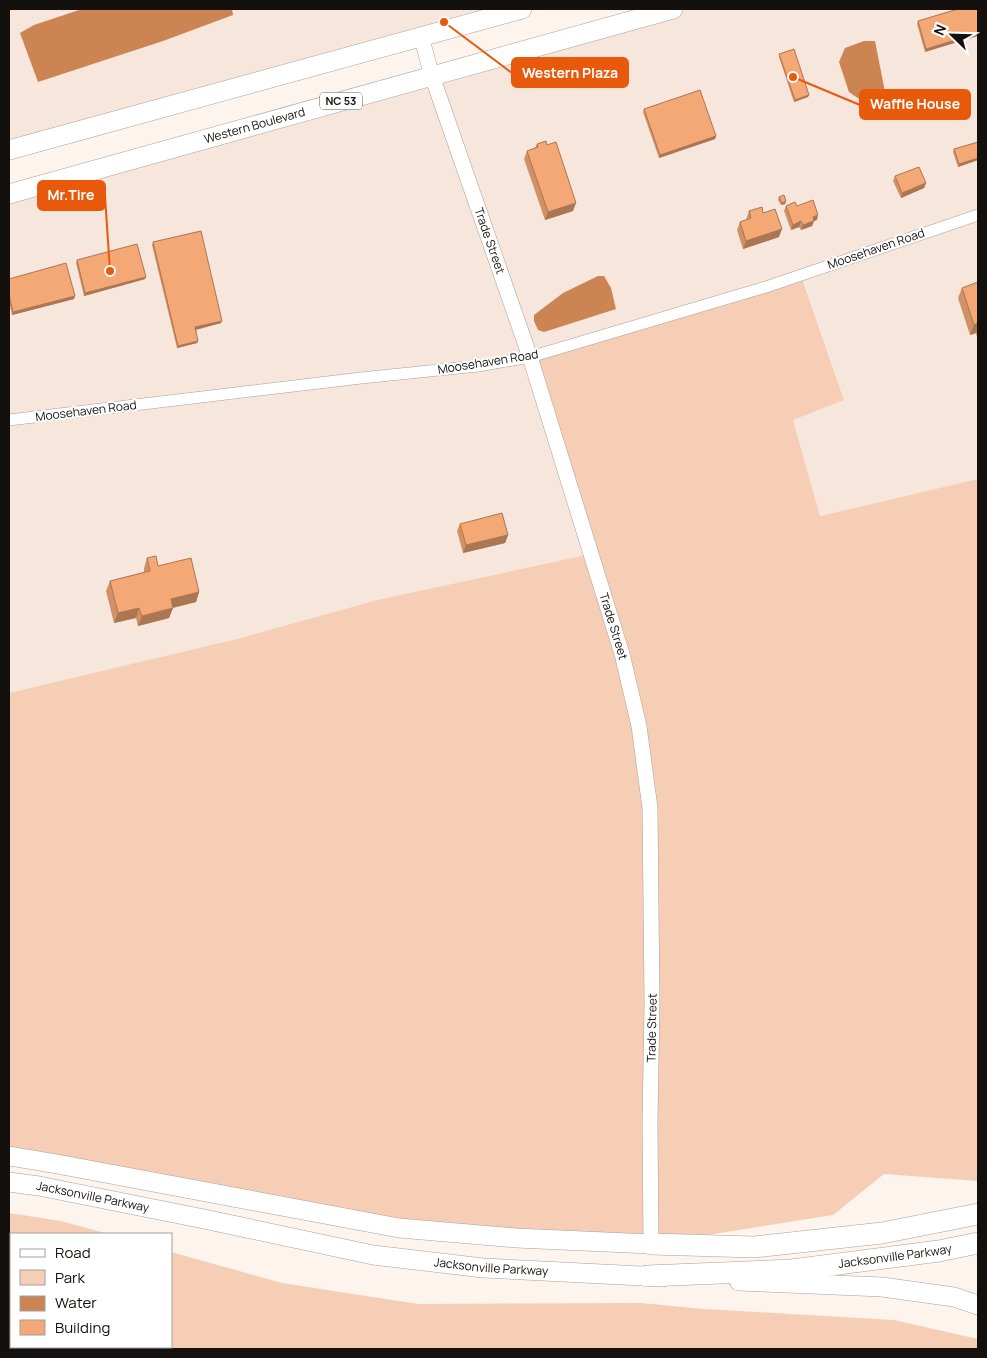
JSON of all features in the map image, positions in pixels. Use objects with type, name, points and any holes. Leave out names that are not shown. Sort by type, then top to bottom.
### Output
[{"type":"highway","name":"Jacksonville Parkway","points":[[651,1244],[754,1247],[882,1233],[978,1214]]},
{"type":"highway","name":"Jacksonville Parkway","points":[[647,1276],[792,1270],[939,1251],[978,1244]]},
{"type":"main road","points":[[9,150],[522,9]]},
{"type":"main road","name":"Western Boulevard","points":[[9,194],[673,9]]},
{"type":"main road","name":"Jacksonville Parkway","points":[[9,1156],[399,1228],[516,1238],[651,1244]]},
{"type":"main road","points":[[9,1164],[57,1164]]},
{"type":"main road","name":"Jacksonville Parkway","points":[[9,1182],[39,1186],[204,1219],[373,1255],[483,1268],[647,1276]]},
{"type":"main road","points":[[647,1276],[882,1287],[954,1297],[978,1305]]},
{"type":"street","name":"Trade Street","points":[[421,36],[432,76],[530,357],[622,654],[639,726],[650,808],[652,1002],[651,1244]]},
{"type":"street","name":"Moosehaven Road","points":[[9,420],[478,366],[530,357],[766,287],[978,215]]},
{"type":"shaded area","points":[[9,9],[522,9],[9,150]]},
{"type":"shaded area","points":[[673,9],[978,9],[978,479],[820,516],[793,420],[844,399],[802,275],[591,554],[377,600],[241,638],[9,693],[9,194]]},
{"type":"green space","points":[[801,275],[844,400],[793,420],[820,516],[978,479],[978,1181],[884,1174],[833,1215],[651,1244],[516,1238],[9,1156],[9,693],[241,638],[377,600],[591,554],[530,357]]},
{"type":"green space","points":[[9,1213],[61,1221],[104,1233],[10,1233],[10,1348],[172,1348],[172,1252],[282,1283],[418,1304],[641,1303],[704,1309],[894,1320],[978,1339],[978,1349],[9,1349]]},
{"type":"water","points":[[82,9],[232,9],[233,15],[163,41],[38,82],[20,33],[34,25]]},
{"type":"water","points":[[864,41],[875,41],[885,92],[862,101],[849,92],[839,62],[845,48]]},
{"type":"water","points":[[598,276],[604,276],[611,288],[616,309],[544,332],[538,330],[534,321],[534,315],[563,293]]},
{"type":"building","points":[[958,9],[978,9],[978,33],[926,49],[918,21]]},
{"type":"building","points":[[794,49],[809,95],[795,100],[779,54]]},
{"type":"building","points":[[700,90],[716,136],[660,155],[644,109]]},
{"type":"building","points":[[546,141],[547,145],[556,142],[576,203],[548,212],[527,151],[538,147],[537,144]]},
{"type":"building","points":[[978,142],[978,158],[959,164],[954,149]]},
{"type":"building","points":[[919,167],[926,183],[902,193],[895,176]]},
{"type":"building","points":[[784,195],[786,201],[782,203],[779,197]]},
{"type":"building","points":[[813,200],[818,215],[813,217],[814,221],[803,225],[801,221],[793,225],[786,206],[795,202],[797,206]]},
{"type":"building","points":[[762,207],[763,213],[775,209],[782,229],[746,241],[740,222],[751,218],[749,211]]},
{"type":"building","points":[[201,231],[222,321],[195,327],[198,341],[178,346],[153,242]]},
{"type":"building","points":[[137,244],[146,277],[85,293],[77,260]]},
{"type":"building","points":[[66,263],[75,296],[13,312],[9,295],[9,279]]},
{"type":"building","points":[[978,282],[978,323],[974,325],[962,288]]},
{"type":"building","points":[[502,513],[508,535],[466,545],[460,524]]},
{"type":"building","points":[[156,556],[158,566],[191,558],[199,592],[171,599],[173,608],[142,616],[139,608],[118,613],[110,581],[150,571],[147,558]]},
{"type":"place","name":"Western Plaza","points":[[444,22]]},
{"type":"place","name":"Waffle House","points":[[793,77]]},
{"type":"place","name":"Mr.Tire","points":[[110,271]]}]
